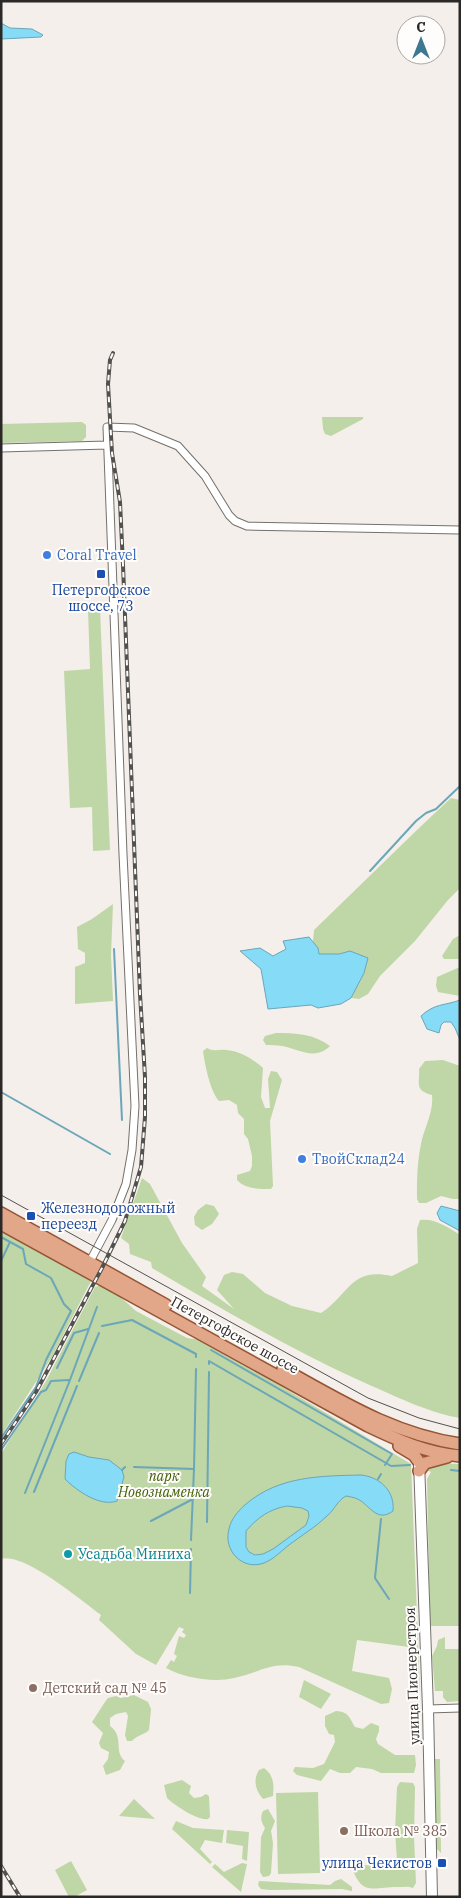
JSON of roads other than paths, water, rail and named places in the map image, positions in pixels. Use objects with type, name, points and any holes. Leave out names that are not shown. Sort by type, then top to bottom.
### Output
[{"type":"main road","name":"Петергофское шоссе","points":[[1,1213],[88,1266],[368,1426],[393,1438],[419,1456],[456,1456]]},
{"type":"main road","name":"Петергофское шоссе","points":[[1,1224],[88,1266],[337,1399],[404,1431],[442,1442],[460,1444]]},
{"type":"main road","points":[[404,1431],[425,1463],[456,1456]]},
{"type":"main road","points":[[419,1456],[442,1442]]},
{"type":"street","points":[[88,1266],[112,1220],[126,1184],[132,1150],[135,1106],[123,863],[107,427],[122,426],[134,428],[178,446],[205,476],[229,515],[247,526],[460,530]]},
{"type":"street","points":[[1,448],[107,445]]},
{"type":"street","name":"улица Пионерстроя","points":[[419,1456],[428,1709],[432,1897]]},
{"type":"street","points":[[428,1709],[460,1708]]},
{"type":"water","points":[[1,23],[10,28],[32,29],[43,35],[41,37],[1,39]]},
{"type":"water","points":[[309,937],[318,948],[319,954],[339,954],[350,951],[368,958],[364,973],[351,998],[341,1004],[318,1008],[311,1005],[268,1009],[261,969],[240,951],[260,948],[273,956],[286,949],[283,941]]},
{"type":"water","points":[[460,1000],[460,1040],[451,1022],[444,1022],[439,1033],[427,1029],[421,1016],[435,1007]]},
{"type":"water","points":[[441,1206],[460,1211],[460,1231],[440,1220],[437,1213]]},
{"type":"water","points":[[74,1452],[89,1457],[109,1460],[122,1470],[124,1477],[117,1501],[103,1502],[96,1500],[82,1493],[65,1479],[66,1461],[69,1454]]},
{"type":"water","points":[[368,1476],[385,1486],[392,1497],[393,1511],[388,1514],[379,1515],[359,1500],[346,1496],[319,1523],[264,1563],[248,1564],[236,1557],[232,1551],[228,1537],[231,1522],[243,1507],[259,1495],[272,1488],[300,1479]],"holes":[[[281,1507],[302,1508],[308,1511],[309,1516],[306,1525],[263,1554],[255,1555],[249,1552],[246,1547],[246,1531],[255,1522],[265,1514]]]},
{"type":"waterway","points":[[370,871],[416,821],[426,813],[436,809],[460,786]]},
{"type":"waterway","points":[[114,949],[122,1120]]},
{"type":"waterway","points":[[1,1092],[110,1154]]},
{"type":"waterway","points":[[1,1237],[23,1249],[26,1264],[51,1278],[64,1304],[71,1311],[46,1360],[36,1387],[1,1438]]},
{"type":"waterway","points":[[1,1261],[10,1242]]},
{"type":"waterway","points":[[25,1493],[97,1307]]},
{"type":"waterway","points":[[102,1326],[132,1320],[196,1354],[196,1357]]},
{"type":"waterway","points":[[57,1368],[74,1333],[88,1329]]},
{"type":"waterway","points":[[79,1381],[99,1333]]},
{"type":"waterway","points":[[211,1350],[392,1454],[385,1465]]},
{"type":"waterway","points":[[209,1364],[209,1361],[391,1466],[410,1465]]},
{"type":"waterway","points":[[134,1467],[194,1469],[196,1369]]},
{"type":"waterway","points":[[207,1522],[209,1372]]},
{"type":"waterway","points":[[1,1450],[41,1392],[46,1390],[51,1381],[69,1380]]},
{"type":"waterway","points":[[34,1492],[77,1386]]},
{"type":"waterway","points":[[122,1470],[125,1467]]},
{"type":"waterway","points":[[191,1540],[194,1469]]},
{"type":"waterway","points":[[451,1470],[460,1471]]},
{"type":"waterway","points":[[378,1479],[381,1474]]},
{"type":"waterway","points":[[151,1521],[193,1499]]},
{"type":"waterway","points":[[381,1519],[375,1578],[389,1599]]},
{"type":"waterway","points":[[190,1593],[191,1549]]},
{"type":"tram line","points":[[1,1195],[368,1398],[419,1418],[460,1429]]},
{"type":"railway","points":[[1,1444],[36,1392],[102,1268],[125,1221],[141,1167],[145,1117],[145,1077],[120,502],[112,453],[108,384],[110,360],[113,353]]},
{"type":"railway","points":[[1,1866],[20,1897]]},
{"type":"place","name":"Coral Travel","points":[[47,555]]},
{"type":"place","name":"Петергофское шоссе, 73","points":[[101,574]]},
{"type":"place","name":"ТвойСклад24","points":[[302,1159]]},
{"type":"place","name":"Железнодорожный переезд","points":[[31,1216]]},
{"type":"place","name":"Усадьба Миниха","points":[[68,1554]]},
{"type":"place","name":"Детский сад № 45","points":[[33,1688]]},
{"type":"place","name":"Школа № 385","points":[[344,1831]]},
{"type":"place","name":"улица Чекистов","points":[[442,1863]]},
{"type":"park label","name":"парк Новознаменка","points":[[164,1484]]}]
